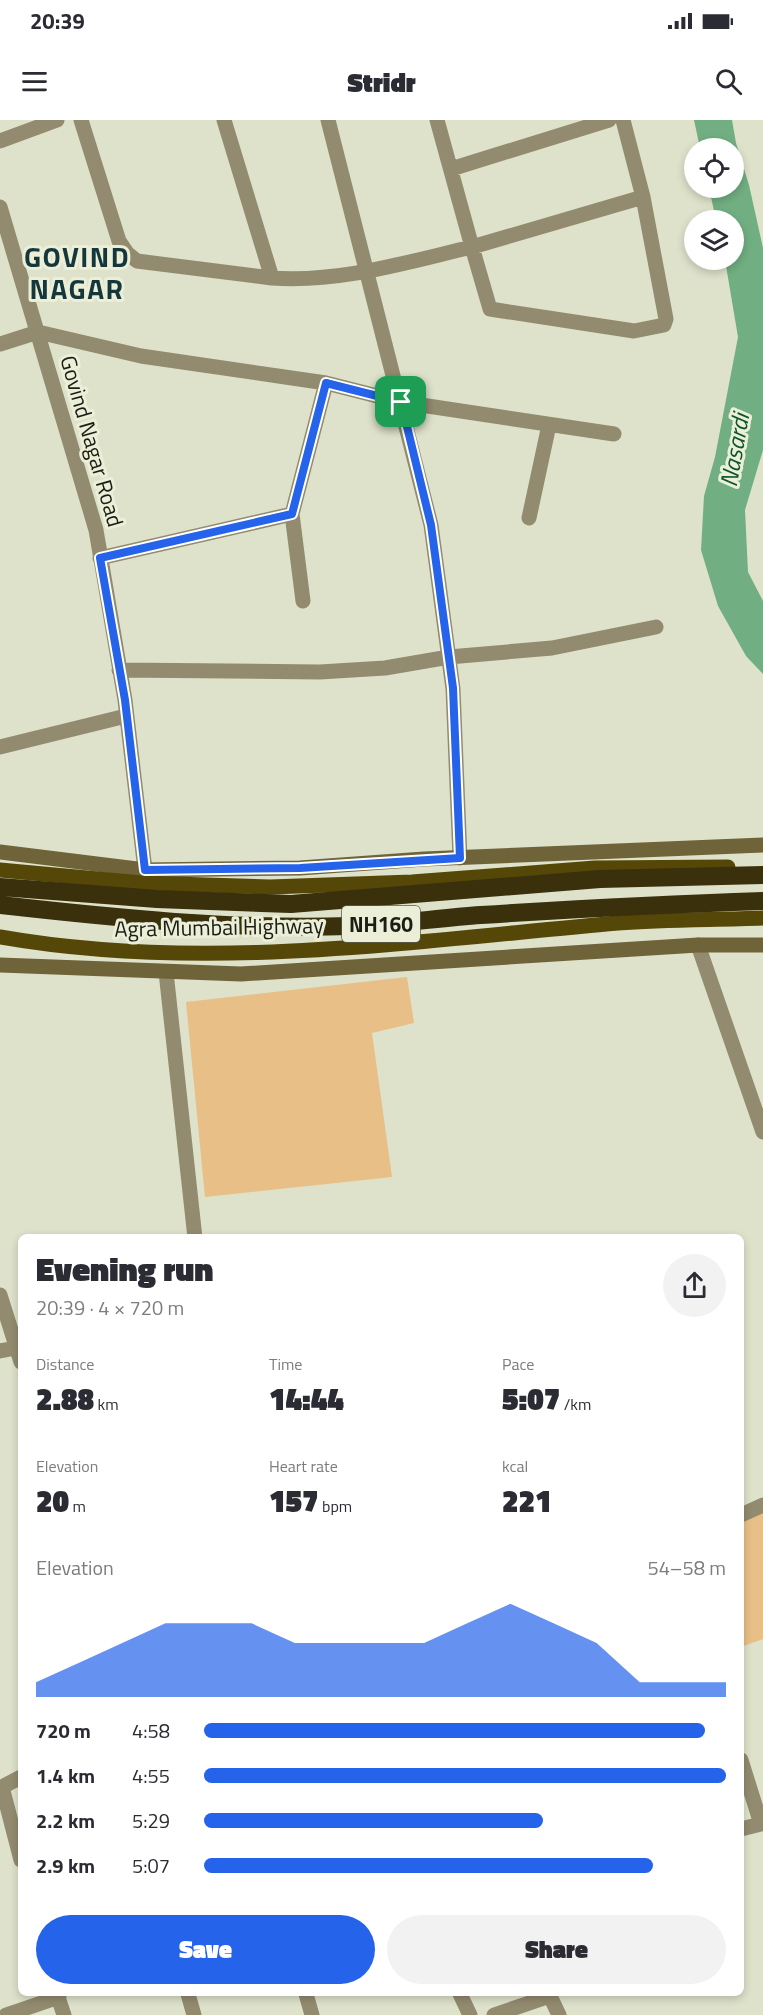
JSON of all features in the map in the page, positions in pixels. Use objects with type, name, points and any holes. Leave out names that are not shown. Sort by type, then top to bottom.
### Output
[{"type":"highway","name":"NH160","points":[[0,887],[157,900],[291,904],[600,879],[763,875]]},
{"type":"highway","name":"NH160","points":[[0,905],[106,917],[240,926],[308,927],[576,909],[763,902]]},
{"type":"main road","points":[[0,870],[141,883],[270,887],[595,868],[763,868]]},
{"type":"main road","points":[[348,884],[352,947]]},
{"type":"main road","name":"Agra Mumbai Highway","points":[[0,937],[105,951],[236,953],[352,947],[621,923],[763,918]]},
{"type":"street","points":[[0,141],[32,124],[57,120]]},
{"type":"street","points":[[81,120],[119,241],[127,253],[137,261],[290,279],[368,272],[472,247],[643,197]]},
{"type":"street","points":[[224,120],[272,278]]},
{"type":"street","points":[[328,120],[431,525],[453,688],[460,858]]},
{"type":"street","points":[[437,120],[490,309],[634,331],[659,327],[664,325],[666,319],[643,197],[623,120]]},
{"type":"street","points":[[451,169],[609,120]]},
{"type":"street","name":"Govind Nagar Road","points":[[0,207],[96,530],[126,716],[145,870]]},
{"type":"street","points":[[0,344],[38,332],[141,356],[326,383],[401,402],[614,434]]},
{"type":"street","points":[[303,601],[292,514],[326,383]]},
{"type":"street","points":[[529,518],[549,424]]},
{"type":"street","points":[[100,558],[292,514]]},
{"type":"street","points":[[119,670],[320,672],[385,668],[449,657],[552,648],[656,627]]},
{"type":"street","points":[[0,747],[126,716]]},
{"type":"street","points":[[0,852],[145,870],[300,868],[460,858],[763,845]]},
{"type":"street","points":[[0,965],[241,974],[698,945],[763,945]]},
{"type":"street","points":[[698,945],[763,1132]]},
{"type":"street","points":[[166,972],[195,1234]]},
{"type":"street","points":[[0,1296],[18,1355],[0,1351]]},
{"type":"street","points":[[744,1514],[763,1505]]},
{"type":"street","points":[[744,1770],[762,1827],[744,1829]]},
{"type":"street","points":[[18,1778],[1,1787],[18,1849]]},
{"type":"street","points":[[6,2015],[55,1996]]},
{"type":"street","points":[[58,1996],[63,2015]]},
{"type":"street","points":[[189,1996],[194,2015]]},
{"type":"street","points":[[307,1996],[312,2015]]},
{"type":"street","points":[[461,1996],[470,2015]]},
{"type":"street","points":[[494,2015],[550,1996],[559,2015]]},
{"type":"shaded area","points":[[407,977],[414,1023],[372,1033],[392,1177],[205,1197],[186,1002]]},
{"type":"shaded area","points":[[763,1511],[763,1639],[744,1646],[744,1520]]},
{"type":"water","points":[[694,120],[732,120],[735,138],[698,138]]},
{"type":"water","name":"Nasardi","points":[[744,169],[763,248],[763,450],[745,510],[748,572],[763,601],[763,674],[746,656],[718,606],[701,550],[704,496],[715,457],[738,337],[727,270],[744,270],[744,210],[714,210],[711,198],[744,198]]},
{"type":"district","name":"GOVIND NAGAR","points":[[77,272]]},
{"type":"route","points":[[326,383],[401,402],[431,525],[453,688],[460,858],[300,868],[145,870],[125,700],[100,558],[292,514],[326,383]]}]
